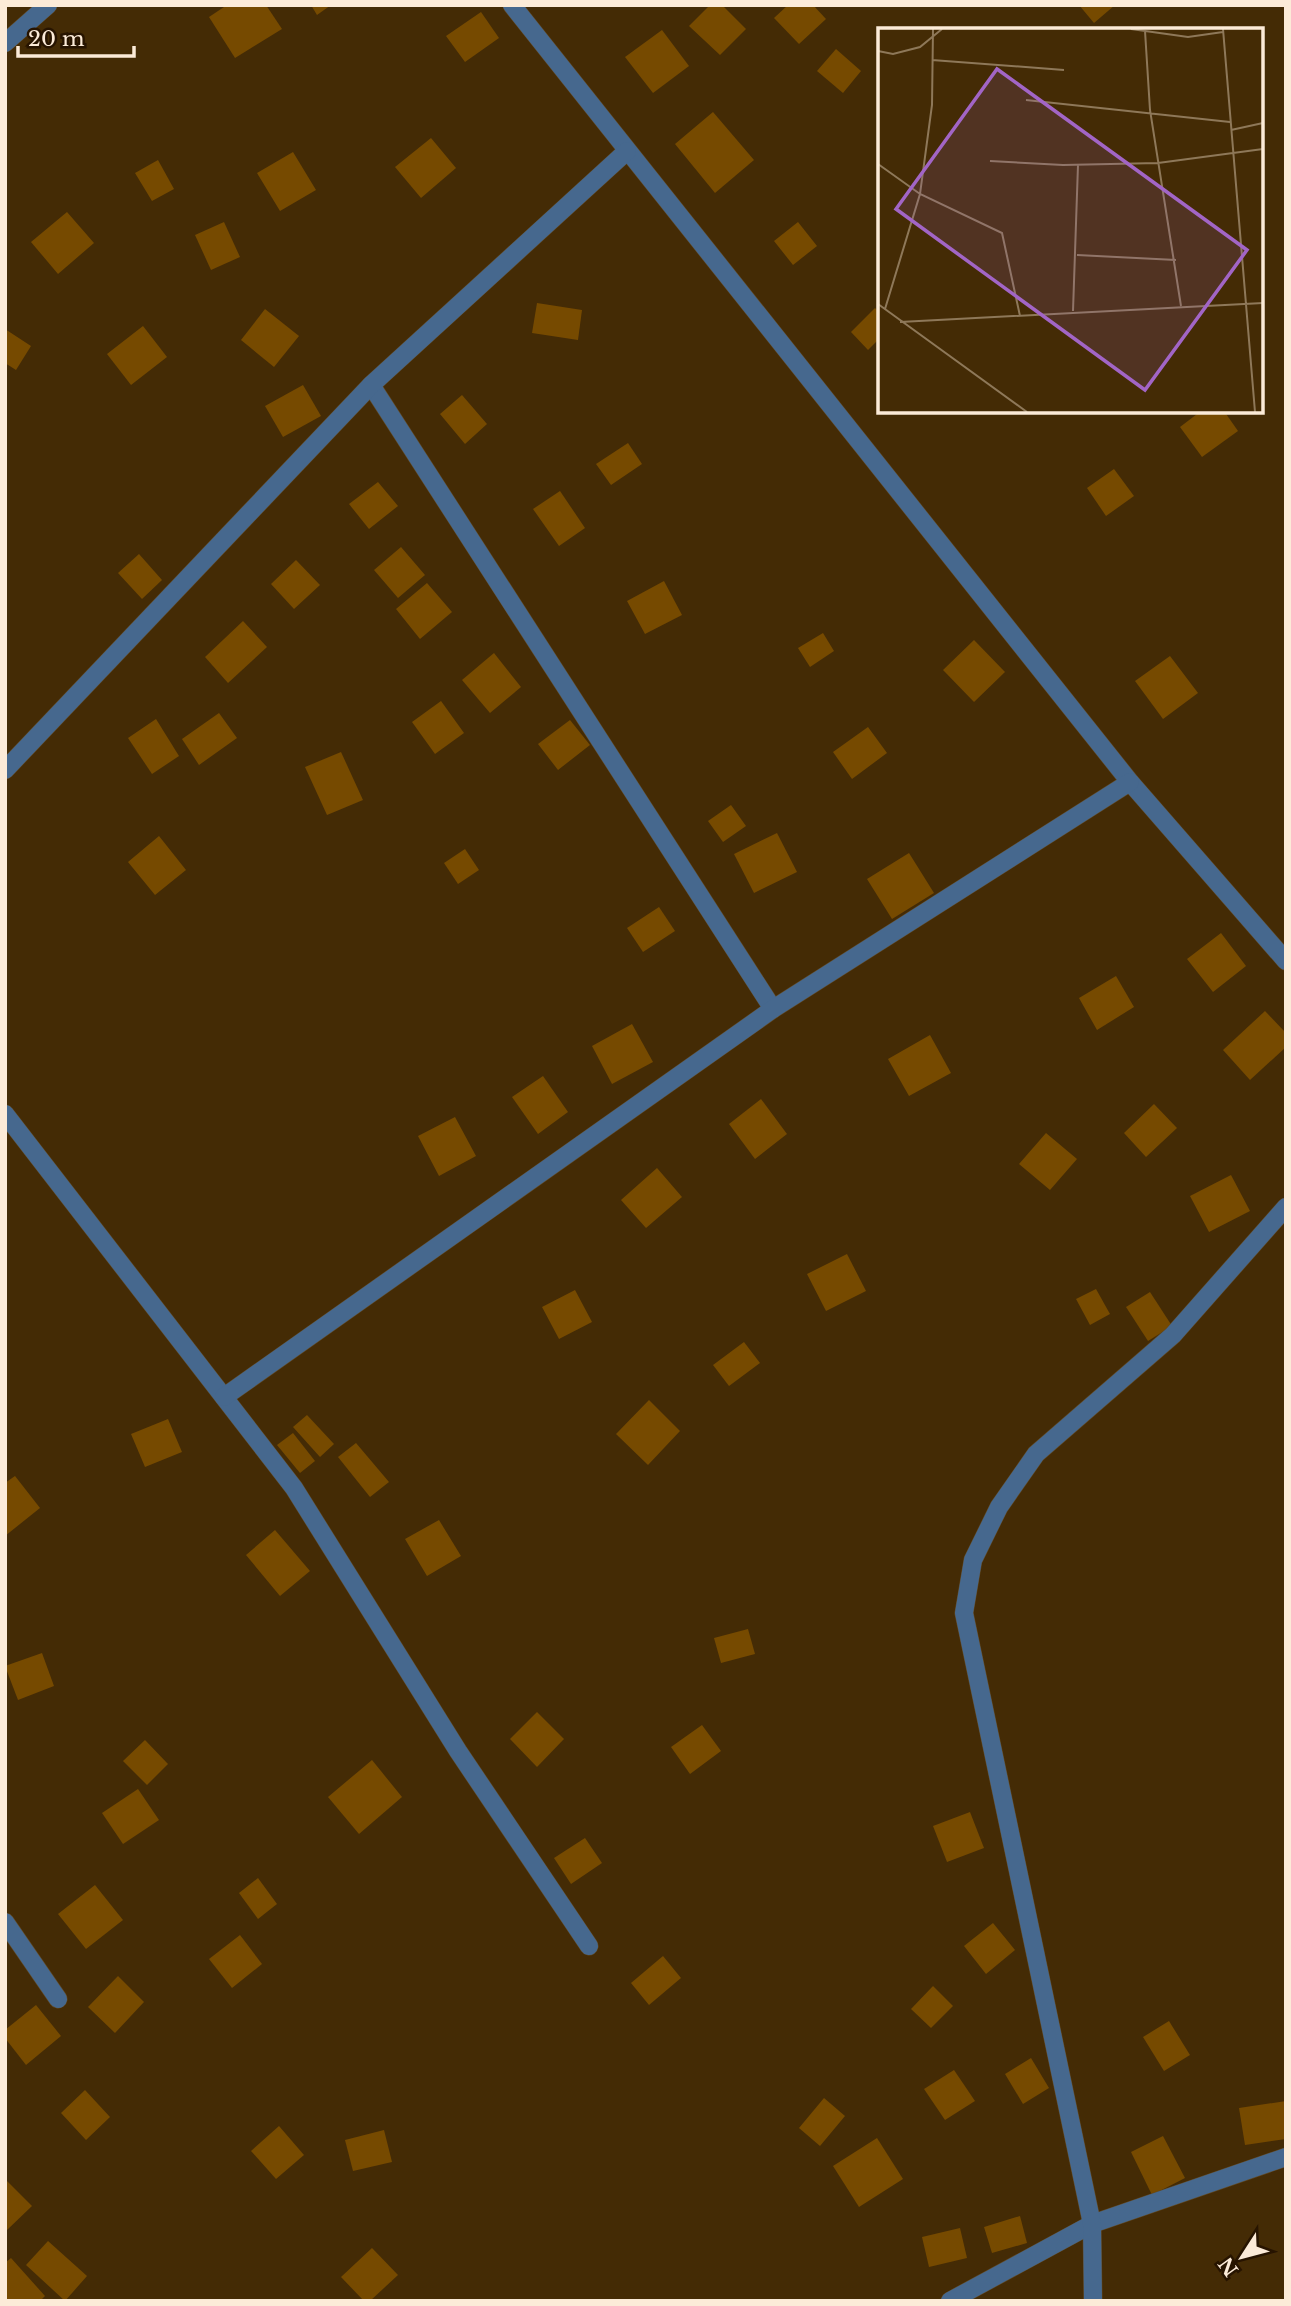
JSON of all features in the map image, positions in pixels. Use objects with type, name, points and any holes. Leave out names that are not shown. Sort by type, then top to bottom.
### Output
[{"type":"street","points":[[5,43],[48,5]]},
{"type":"street","points":[[512,5],[1130,782],[1286,961]]},
{"type":"street","points":[[5,770],[371,385],[627,152]]},
{"type":"street","points":[[371,385],[773,1009]]},
{"type":"street","points":[[224,1397],[773,1009],[1130,782]]},
{"type":"street","points":[[5,1114],[294,1488],[457,1751],[589,1946]]},
{"type":"street","points":[[1093,2301],[1092,2224],[964,1613],[973,1560],[999,1507],[1037,1454],[1173,1335],[1286,1208]]},
{"type":"street","points":[[5,1922],[58,1999]]},
{"type":"street","points":[[950,2301],[1092,2224],[1286,2157]]},
{"type":"building","points":[[227,5],[266,5],[282,29],[235,58],[209,17]]},
{"type":"building","points":[[311,5],[331,5],[317,15]]},
{"type":"building","points":[[710,5],[722,5],[746,29],[720,55],[689,26]]},
{"type":"building","points":[[788,5],[813,5],[826,19],[799,44],[774,18]]},
{"type":"building","points":[[1079,5],[1115,5],[1094,23]]},
{"type":"building","points":[[481,12],[499,38],[465,62],[446,36]]},
{"type":"building","points":[[662,30],[689,66],[653,93],[625,57]]},
{"type":"building","points":[[836,49],[861,71],[843,93],[817,71]]},
{"type":"building","points":[[713,112],[754,160],[715,193],[675,144]]},
{"type":"building","points":[[431,138],[456,168],[421,198],[395,167]]},
{"type":"building","points":[[293,152],[316,190],[280,211],[257,173]]},
{"type":"building","points":[[158,160],[174,189],[152,201],[135,173]]},
{"type":"building","points":[[67,212],[94,243],[58,274],[31,242]]},
{"type":"building","points":[[224,222],[240,257],[211,270],[195,235]]},
{"type":"building","points":[[798,222],[817,246],[793,265],[774,241]]},
{"type":"building","points":[[537,303],[582,310],[578,340],[532,333]]},
{"type":"building","points":[[875,308],[878,311],[878,340],[868,350],[851,332]]},
{"type":"building","points":[[265,309],[299,336],[274,367],[241,340]]},
{"type":"building","points":[[143,326],[167,357],[131,385],[107,354]]},
{"type":"building","points":[[5,329],[31,346],[16,370],[5,363]]},
{"type":"building","points":[[303,385],[321,416],[283,437],[265,406]]},
{"type":"building","points":[[462,395],[487,424],[465,444],[440,414]]},
{"type":"building","points":[[1198,413],[1225,413],[1238,431],[1202,457],[1180,427]]},
{"type":"building","points":[[628,443],[642,464],[611,485],[596,464]]},
{"type":"building","points":[[1114,469],[1134,496],[1106,516],[1087,488]]},
{"type":"building","points":[[378,482],[398,506],[369,529],[349,504]]},
{"type":"building","points":[[560,491],[585,528],[559,546],[533,509]]},
{"type":"building","points":[[401,547],[425,575],[398,598],[374,570]]},
{"type":"building","points":[[139,554],[162,580],[142,599],[118,573]]},
{"type":"building","points":[[296,560],[320,585],[294,609],[271,584]]},
{"type":"building","points":[[664,581],[682,615],[645,634],[627,601]]},
{"type":"building","points":[[427,583],[452,612],[420,639],[396,609]]},
{"type":"building","points":[[243,621],[267,647],[228,683],[205,657]]},
{"type":"building","points":[[823,633],[834,651],[810,667],[798,648]]},
{"type":"building","points":[[974,640],[1005,672],[974,702],[943,670]]},
{"type":"building","points":[[494,653],[521,687],[490,713],[462,680]]},
{"type":"building","points":[[1170,656],[1198,693],[1163,719],[1135,681]]},
{"type":"building","points":[[441,701],[464,733],[435,754],[412,722]]},
{"type":"building","points":[[219,713],[237,738],[199,765],[182,739]]},
{"type":"building","points":[[156,719],[179,756],[152,774],[128,738]]},
{"type":"building","points":[[570,720],[590,745],[558,770],[538,744]]},
{"type":"building","points":[[868,727],[887,753],[852,779],[833,752]]},
{"type":"building","points":[[341,752],[363,800],[327,815],[305,767]]},
{"type":"building","points":[[731,805],[746,826],[723,842],[708,821]]},
{"type":"building","points":[[777,833],[797,872],[754,893],[734,854]]},
{"type":"building","points":[[159,836],[186,870],[155,895],[128,862]]},
{"type":"building","points":[[465,849],[479,870],[458,884],[444,863]]},
{"type":"building","points":[[909,853],[934,893],[892,919],[867,879]]},
{"type":"building","points":[[659,907],[675,931],[643,952],[627,928]]},
{"type":"building","points":[[1221,933],[1246,966],[1213,992],[1187,959]]},
{"type":"building","points":[[1116,976],[1134,1007],[1097,1030],[1079,998]]},
{"type":"building","points":[[1265,1011],[1286,1033],[1286,1047],[1250,1080],[1223,1050]]},
{"type":"building","points":[[632,1024],[653,1062],[612,1084],[592,1046]]},
{"type":"building","points":[[930,1035],[951,1073],[909,1096],[888,1059]]},
{"type":"building","points":[[543,1076],[568,1112],[538,1134],[512,1097]]},
{"type":"building","points":[[761,1099],[787,1134],[755,1159],[729,1124]]},
{"type":"building","points":[[1154,1104],[1177,1128],[1146,1157],[1124,1133]]},
{"type":"building","points":[[455,1117],[476,1156],[439,1176],[418,1136]]},
{"type":"building","points":[[1046,1133],[1077,1159],[1050,1190],[1019,1164]]},
{"type":"building","points":[[657,1168],[682,1197],[646,1228],[621,1200]]},
{"type":"building","points":[[1231,1175],[1250,1211],[1209,1232],[1190,1196]]},
{"type":"building","points":[[847,1254],[866,1291],[826,1311],[807,1274]]},
{"type":"building","points":[[1096,1289],[1110,1314],[1090,1325],[1076,1299]]},
{"type":"building","points":[[575,1290],[592,1322],[559,1339],[542,1307]]},
{"type":"building","points":[[1150,1292],[1172,1326],[1148,1341],[1126,1307]]},
{"type":"building","points":[[744,1342],[760,1363],[729,1386],[713,1365]]},
{"type":"building","points":[[649,1400],[680,1431],[648,1465],[616,1434]]},
{"type":"building","points":[[307,1415],[334,1444],[320,1457],[293,1427]]},
{"type":"building","points":[[168,1419],[182,1452],[145,1467],[131,1434]]},
{"type":"building","points":[[293,1433],[315,1461],[300,1473],[277,1445]]},
{"type":"building","points":[[356,1443],[389,1482],[370,1497],[338,1457]]},
{"type":"building","points":[[15,1476],[40,1508],[5,1536],[5,1483]]},
{"type":"building","points":[[439,1520],[461,1556],[427,1576],[405,1539]]},
{"type":"building","points":[[275,1530],[310,1571],[280,1596],[246,1555]]},
{"type":"building","points":[[748,1629],[755,1654],[721,1663],[714,1638]]},
{"type":"building","points":[[42,1653],[54,1686],[18,1700],[5,1666]]},
{"type":"building","points":[[537,1712],[564,1739],[537,1767],[510,1739]]},
{"type":"building","points":[[702,1725],[721,1751],[690,1774],[671,1747]]},
{"type":"building","points":[[145,1740],[168,1764],[147,1785],[123,1761]]},
{"type":"building","points":[[372,1760],[402,1797],[359,1834],[328,1797]]},
{"type":"building","points":[[138,1789],[159,1820],[123,1844],[102,1813]]},
{"type":"building","points":[[970,1812],[984,1848],[947,1862],[933,1826]]},
{"type":"building","points":[[585,1838],[602,1863],[571,1884],[554,1858]]},
{"type":"building","points":[[258,1878],[277,1904],[258,1919],[239,1893]]},
{"type":"building","points":[[95,1885],[123,1920],[86,1949],[58,1914]]},
{"type":"building","points":[[993,1923],[1015,1950],[986,1974],[964,1946]]},
{"type":"building","points":[[240,1935],[262,1964],[232,1988],[209,1959]]},
{"type":"building","points":[[663,1956],[681,1978],[649,2005],[631,1983]]},
{"type":"building","points":[[118,1976],[144,2002],[115,2033],[88,2007]]},
{"type":"building","points":[[933,1986],[953,2006],[931,2028],[911,2009]]},
{"type":"building","points":[[36,2005],[61,2036],[26,2065],[5,2038],[5,2030]]},
{"type":"building","points":[[1169,2021],[1190,2055],[1164,2071],[1143,2037]]},
{"type":"building","points":[[1031,2058],[1049,2088],[1023,2104],[1005,2074]]},
{"type":"building","points":[[954,2070],[975,2101],[945,2120],[924,2089]]},
{"type":"building","points":[[85,2090],[110,2117],[86,2140],[61,2113]]},
{"type":"building","points":[[824,2098],[845,2116],[820,2146],[799,2128]]},
{"type":"building","points":[[1286,2101],[1286,2139],[1245,2145],[1239,2108]]},
{"type":"building","points":[[279,2126],[304,2155],[276,2179],[251,2151]]},
{"type":"building","points":[[384,2130],[392,2162],[353,2171],[345,2140]]},
{"type":"building","points":[[1163,2136],[1185,2178],[1152,2195],[1131,2152]]},
{"type":"building","points":[[877,2138],[903,2179],[859,2207],[833,2166]]},
{"type":"building","points":[[5,2179],[32,2206],[7,2230],[5,2228]]},
{"type":"building","points":[[1020,2216],[1027,2243],[992,2253],[984,2227]]},
{"type":"building","points":[[960,2228],[967,2258],[929,2267],[922,2237]]},
{"type":"building","points":[[48,2241],[87,2276],[65,2301],[26,2265]]},
{"type":"building","points":[[372,2248],[398,2275],[370,2301],[364,2301],[341,2277]]},
{"type":"building","points":[[11,2258],[45,2296],[40,2301],[5,2301],[5,2263]]}]
